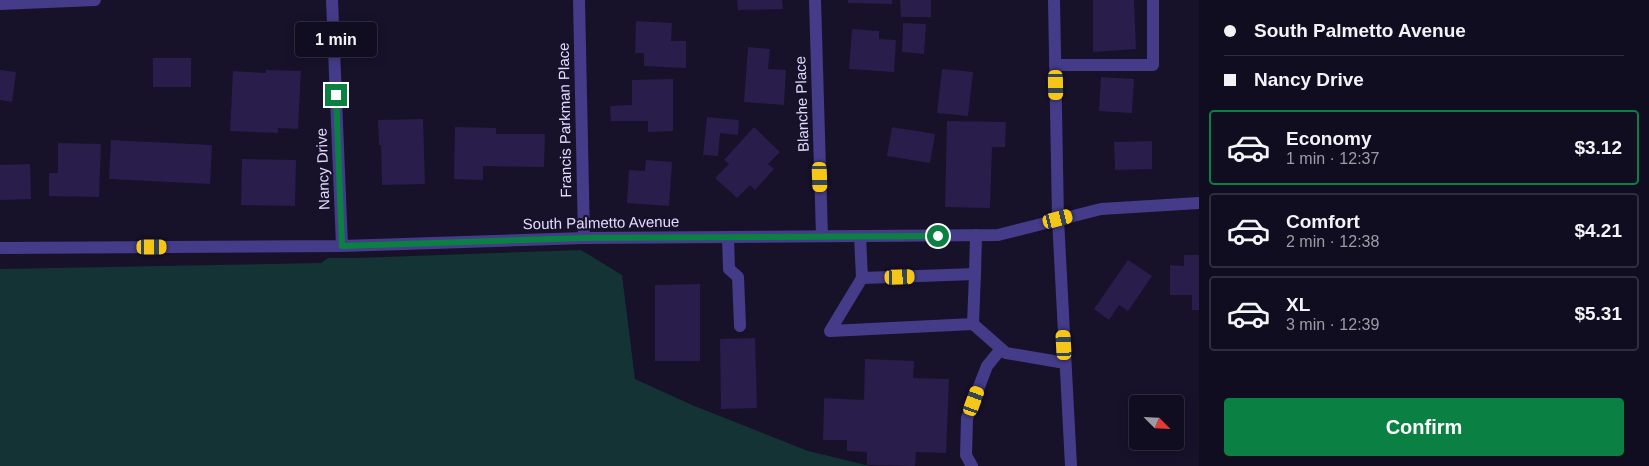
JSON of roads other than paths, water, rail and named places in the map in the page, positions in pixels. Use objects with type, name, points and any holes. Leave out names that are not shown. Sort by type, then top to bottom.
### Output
[{"type":"street","points":[[0,4],[95,0]]},
{"type":"street","name":"Nancy Drive","points":[[332,0],[342,246]]},
{"type":"street","name":"Francis Parkman Place","points":[[579,0],[584,238]]},
{"type":"street","name":"Blanche Place","points":[[815,0],[822,236]]},
{"type":"street","points":[[1054,0],[1058,219],[1071,466]]},
{"type":"street","points":[[1055,65],[1153,65],[1153,0]]},
{"type":"street","name":"South Palmetto Avenue","points":[[0,248],[342,246],[584,238],[998,235],[1101,209],[1199,203]]},
{"type":"street","points":[[973,324],[976,235]]},
{"type":"street","points":[[860,236],[862,278],[830,331],[973,324],[1006,353],[1065,363]]},
{"type":"street","points":[[728,237],[729,269],[738,277],[740,326]]},
{"type":"street","points":[[862,278],[975,274]]},
{"type":"street","points":[[972,466],[966,455],[967,418],[987,366],[1001,349]]}]
